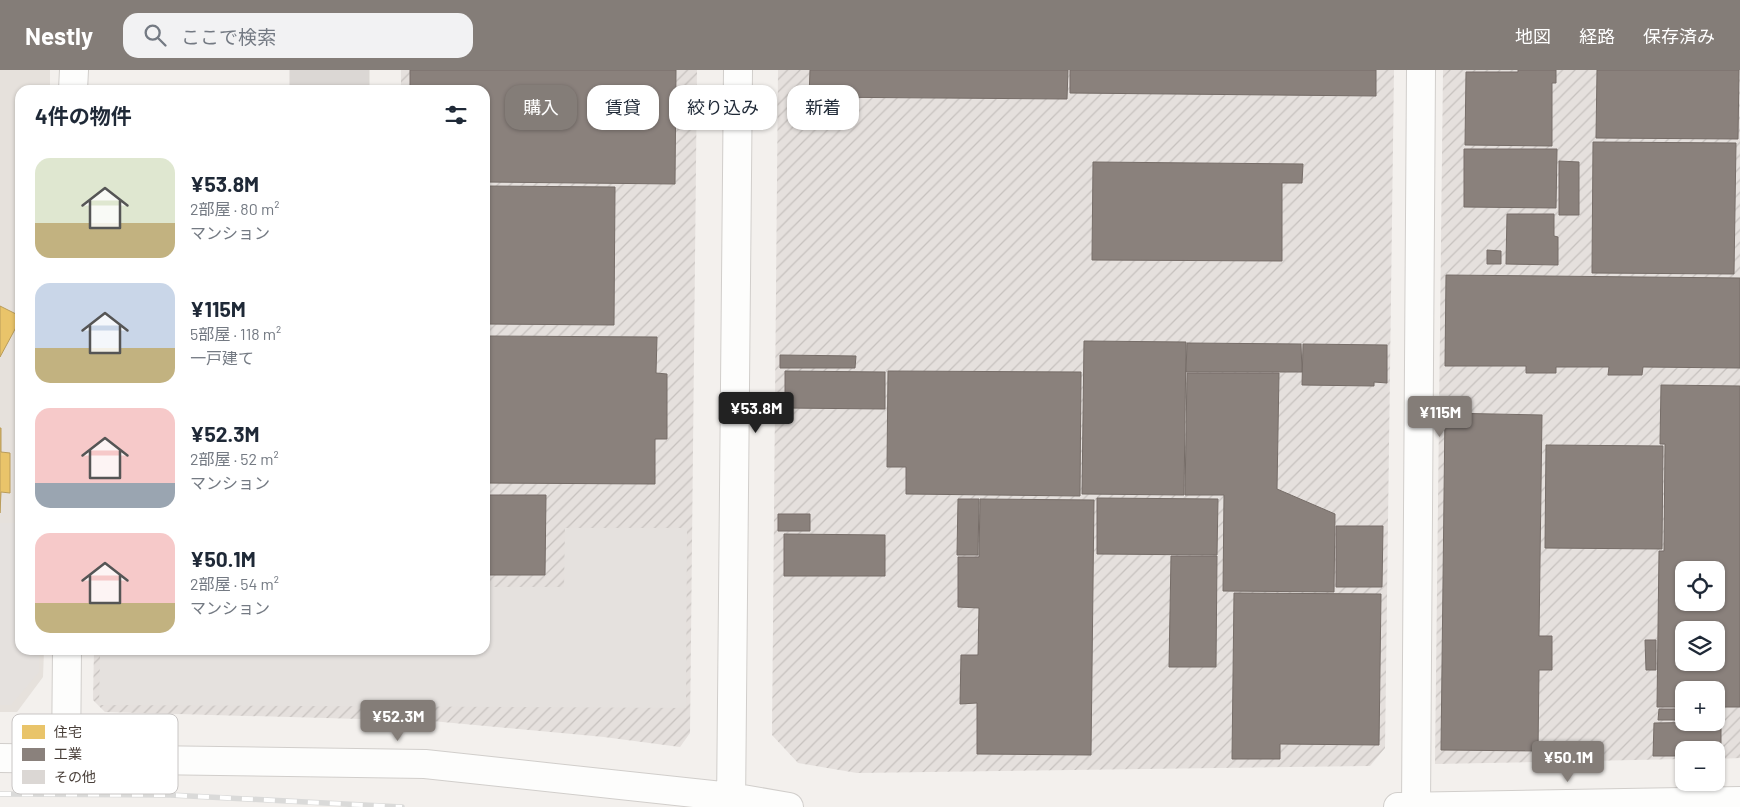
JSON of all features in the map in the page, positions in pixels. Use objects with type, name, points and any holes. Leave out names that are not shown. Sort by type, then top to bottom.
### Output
[{"type":"street","points":[[74,70],[74,85]]},
{"type":"street","points":[[731,802],[738,70]]},
{"type":"street","points":[[1416,807],[1421,70]]},
{"type":"street","points":[[66,714],[67,655]]},
{"type":"street","points":[[178,760],[425,764],[731,802],[789,807]]},
{"type":"street","points":[[1398,807],[1740,801]]},
{"type":"shaded area","points":[[0,70],[50,70],[50,85],[15,85],[15,655],[44,655],[43,677],[17,712],[0,712]]},
{"type":"shaded area","points":[[401,70],[697,70],[697,85],[669,85],[669,130],[696,130],[690,733],[680,747],[604,737],[432,721],[105,712],[93,700],[94,655],[490,655],[490,85],[401,85]]},
{"type":"shaded area","points":[[778,70],[1394,70],[1385,748],[1370,766],[857,773],[798,763],[772,735]]},
{"type":"shaded area","points":[[1443,70],[1740,70],[1740,758],[1725,759],[1725,741],[1675,741],[1675,759],[1435,764]]},
{"type":"shaded area","points":[[0,523],[15,523],[15,655],[39,655],[39,672],[11,705],[0,705]]},
{"type":"shaded area","points":[[565,528],[687,528],[686,708],[99,705],[100,655],[490,655],[490,587],[564,587]]},
{"type":"building: 住宅","points":[[0,306],[15,314],[15,329],[0,357]]},
{"type":"building: 住宅","points":[[0,428],[1,452],[10,453],[10,493],[1,492],[0,513]]},
{"type":"building: 工業","points":[[410,70],[676,70],[676,85],[669,85],[669,130],[675,130],[675,184],[490,182],[490,85],[410,85]]},
{"type":"building: 工業","points":[[810,70],[1068,70],[1067,99],[859,97],[859,85],[809,85]]},
{"type":"building: 工業","points":[[1070,70],[1376,70],[1376,96],[1070,93]]},
{"type":"building: 工業","points":[[1518,70],[1556,70],[1556,83],[1552,83],[1552,146],[1465,145],[1466,72],[1518,72]]},
{"type":"building: 工業","points":[[1597,70],[1739,70],[1738,139],[1596,138]]},
{"type":"building: 工業","points":[[1593,142],[1736,143],[1734,274],[1592,273]]},
{"type":"building: 工業","points":[[1464,149],[1557,149],[1556,208],[1464,207]]},
{"type":"building: 工業","points":[[1559,161],[1579,162],[1579,215],[1559,215]]},
{"type":"building: 工業","points":[[1093,162],[1303,164],[1302,183],[1282,183],[1282,261],[1092,260]]},
{"type":"building: 工業","points":[[490,186],[615,187],[614,325],[490,324]]},
{"type":"building: 工業","points":[[1507,214],[1554,214],[1554,236],[1558,237],[1558,265],[1506,264]]},
{"type":"building: 工業","points":[[1487,250],[1501,251],[1501,264],[1487,264]]},
{"type":"building: 工業","points":[[1446,275],[1740,278],[1740,368],[1643,367],[1642,375],[1608,375],[1609,367],[1556,367],[1556,373],[1526,373],[1526,366],[1445,366]]},
{"type":"building: 工業","points":[[490,336],[657,337],[656,373],[667,374],[667,439],[655,439],[655,484],[490,483]]},
{"type":"building: 工業","points":[[1084,341],[1186,342],[1184,495],[1082,494]]},
{"type":"building: 工業","points":[[1187,343],[1301,344],[1302,372],[1186,372]]},
{"type":"building: 工業","points":[[1303,344],[1387,345],[1387,383],[1374,382],[1374,386],[1302,385]]},
{"type":"building: 工業","points":[[780,355],[856,356],[855,368],[780,368]]},
{"type":"building: 工業","points":[[785,371],[885,372],[885,409],[785,408]]},
{"type":"building: 工業","points":[[888,371],[1081,372],[1080,496],[906,494],[906,467],[887,467]]},
{"type":"building: 工業","points":[[1187,373],[1279,373],[1277,489],[1335,514],[1334,592],[1223,591],[1224,495],[1185,495]]},
{"type":"building: 工業","points":[[1661,385],[1740,386],[1740,707],[1725,707],[1725,681],[1675,681],[1675,707],[1657,707],[1659,551],[1664,551],[1665,444],[1660,444]]},
{"type":"building: 工業","points":[[1445,413],[1542,415],[1539,636],[1552,636],[1552,670],[1539,670],[1538,751],[1441,750]]},
{"type":"building: 工業","points":[[1546,445],[1663,446],[1662,549],[1545,548]]},
{"type":"building: 工業","points":[[490,495],[546,495],[545,575],[490,575]]},
{"type":"building: 工業","points":[[1097,498],[1218,499],[1217,555],[1097,554]]},
{"type":"building: 工業","points":[[958,499],[979,499],[978,555],[957,555]]},
{"type":"building: 工業","points":[[980,499],[1094,500],[1091,755],[977,754],[977,703],[960,704],[961,655],[978,655],[979,608],[958,607],[958,557],[979,557]]},
{"type":"building: 工業","points":[[778,514],[810,514],[810,531],[778,531]]},
{"type":"building: 工業","points":[[1336,526],[1383,526],[1382,587],[1336,587]]},
{"type":"building: 工業","points":[[784,534],[885,535],[885,576],[784,576]]},
{"type":"building: 工業","points":[[1171,556],[1217,556],[1216,667],[1169,667]]},
{"type":"building: 工業","points":[[1234,593],[1381,594],[1379,745],[1280,744],[1280,759],[1232,759]]},
{"type":"building: 工業","points":[[1645,640],[1656,640],[1656,670],[1646,670]]},
{"type":"building: 工業","points":[[1659,709],[1675,709],[1675,720],[1658,720]]},
{"type":"building: 工業","points":[[1654,723],[1675,723],[1675,731],[1721,731],[1721,741],[1675,741],[1675,756],[1653,756]]},
{"type":"building: その他","points":[[290,70],[369,70],[369,85],[290,85]]},
{"type":"railway","points":[[0,794],[170,795],[402,807]]}]
